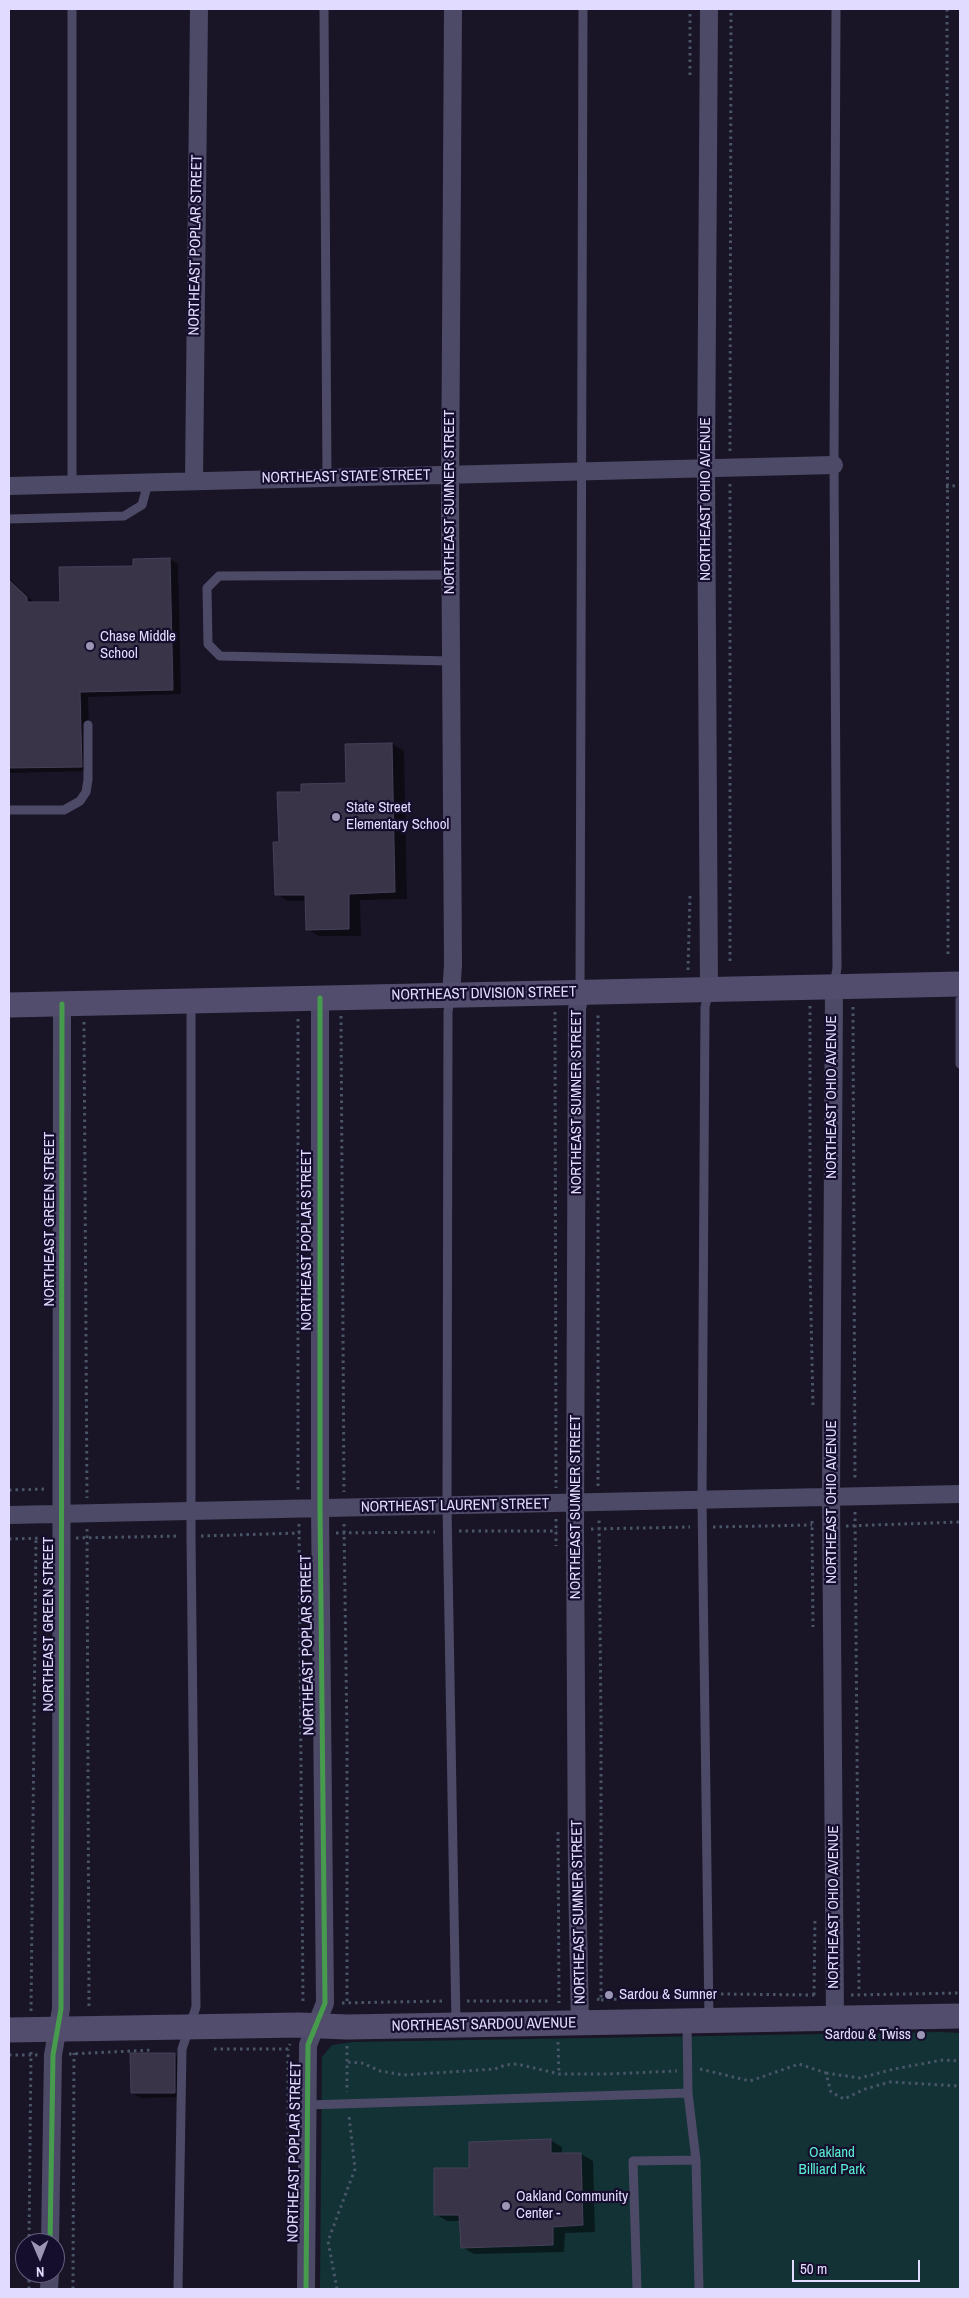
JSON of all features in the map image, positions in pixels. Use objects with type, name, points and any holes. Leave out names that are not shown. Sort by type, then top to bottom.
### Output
[{"type":"street","name":"NORTHEAST POPLAR STREET","points":[[194,482],[199,9]]},
{"type":"street","name":"NORTHEAST SUMNER STREET","points":[[451,995],[453,955],[450,661],[441,575],[450,475],[453,9]]},
{"type":"street","name":"NORTHEAST OHIO AVENUE","points":[[709,9],[706,468],[709,989]]},
{"type":"street","name":"NORTHEAST STATE STREET","points":[[9,486],[834,465]]},
{"type":"street","name":"NORTHEAST DIVISION STREET","points":[[9,1005],[191,1001],[330,1002],[451,995],[960,984]]},
{"type":"street","name":"NORTHEAST OHIO AVENUE","points":[[834,986],[831,1497],[835,2007]]},
{"type":"street","name":"NORTHEAST SUMNER STREET","points":[[580,992],[577,1008],[575,1531],[577,1876],[580,2023]]},
{"type":"street","name":"NORTHEAST POPLAR STREET","points":[[306,2289],[308,2045],[321,2014],[320,1509],[330,1002]]},
{"type":"street","name":"NORTHEAST GREEN STREET","points":[[50,2233],[53,2055],[59,2019],[62,1538],[62,1004]]},
{"type":"street","name":"NORTHEAST LAURENT STREET","points":[[9,1515],[960,1494]]},
{"type":"street","name":"NORTHEAST SARDOU AVENUE","points":[[24,2020],[59,2019],[190,2027],[321,2014],[347,2027],[456,2013],[580,2023],[698,2020],[835,2007],[960,2016]]},
{"type":"lane","points":[[72,9],[72,484]]},
{"type":"lane","points":[[324,9],[327,478]]},
{"type":"lane","points":[[580,992],[582,9]]},
{"type":"lane","points":[[834,986],[837,968],[834,465],[836,9]]},
{"type":"lane","points":[[9,519],[124,516],[142,505],[148,482]]},
{"type":"lane","points":[[441,575],[219,576],[207,588],[208,644],[220,656],[450,661]]},
{"type":"lane","points":[[9,810],[64,810],[80,801],[86,792],[88,780],[88,725]]},
{"type":"lane","points":[[699,2289],[696,2160],[688,2093],[688,2070],[698,2020],[708,1994],[702,1500],[706,1007],[709,989]]},
{"type":"lane","points":[[451,995],[448,1022],[446,1506],[456,2013]]},
{"type":"lane","points":[[960,1000],[960,1064]]},
{"type":"lane","points":[[178,2289],[182,2049],[196,2007],[191,1536],[191,1001]]},
{"type":"lane","points":[[307,2105],[688,2093]]},
{"type":"lane","points":[[637,2289],[633,2161],[696,2160]]},
{"type":"path","points":[[947,9],[946,488],[949,722],[948,956]]},
{"type":"path","points":[[946,488],[960,485]]},
{"type":"path","points":[[330,1002],[344,1508],[347,1737],[347,2105],[355,2170],[328,2241],[337,2289]]},
{"type":"path","points":[[810,1005],[810,1267],[813,1412]]},
{"type":"path","points":[[598,1009],[600,2000]]},
{"type":"path","points":[[9,1539],[320,1532],[343,1534],[447,1531],[575,1531],[600,1528],[832,1526],[960,1522]]},
{"type":"path","points":[[29,2233],[24,2020],[36,1539]]},
{"type":"path","points":[[294,2004],[321,2014],[347,2003],[456,2013],[580,1998],[600,2000],[708,1994],[835,2007],[960,1992]]},
{"type":"path","points":[[24,2020],[59,2019],[99,2008]]},
{"type":"path","points":[[288,2049],[288,2244]]},
{"type":"path","points":[[73,2289],[74,2053]]},
{"type":"path","points":[[348,2062],[362,2063],[380,2071],[404,2075],[495,2069],[505,2065],[518,2064],[559,2074],[608,2074],[702,2069],[750,2082],[800,2064],[826,2072],[860,2078],[894,2069],[943,2060],[960,2061]]},
{"type":"path","points":[[826,2072],[831,2092],[844,2099],[865,2088],[890,2082],[960,2086]]},
{"type":"green space","name":"Oakland Billiard Park","points":[[960,2033],[960,2289],[320,2289],[322,2057],[332,2045],[352,2042]]},
{"type":"building","name":"Chase Middle School","points":[[170,558],[173,690],[80,692],[82,767],[9,768],[9,580],[27,597],[27,602],[60,602],[59,567],[133,566],[133,559]]},
{"type":"building","name":"State Street Elementary School","points":[[392,743],[395,892],[349,894],[349,929],[306,930],[305,895],[275,895],[273,842],[279,842],[277,792],[301,792],[301,784],[346,783],[345,744]]},
{"type":"building","points":[[130,2053],[175,2053],[175,2093],[131,2093]]},
{"type":"building","points":[[551,2139],[551,2153],[581,2153],[583,2225],[553,2227],[553,2245],[461,2248],[459,2215],[434,2215],[434,2168],[469,2168],[469,2142]]},
{"type":"cycle path","points":[[306,2289],[308,2045],[325,2003],[320,1509],[320,998]]},
{"type":"cycle path","points":[[50,2233],[53,2055],[61,2009],[62,1004]]},
{"type":"place","name":"Chase Middle School","points":[[90,646]]},
{"type":"place","name":"State Street Elementary School","points":[[336,817]]},
{"type":"place","name":"Sardou & Sumner","points":[[609,1995]]},
{"type":"place","name":"Sardou & Twiss","points":[[921,2035]]},
{"type":"place","name":"Oakland Community Center -","points":[[506,2206]]}]
